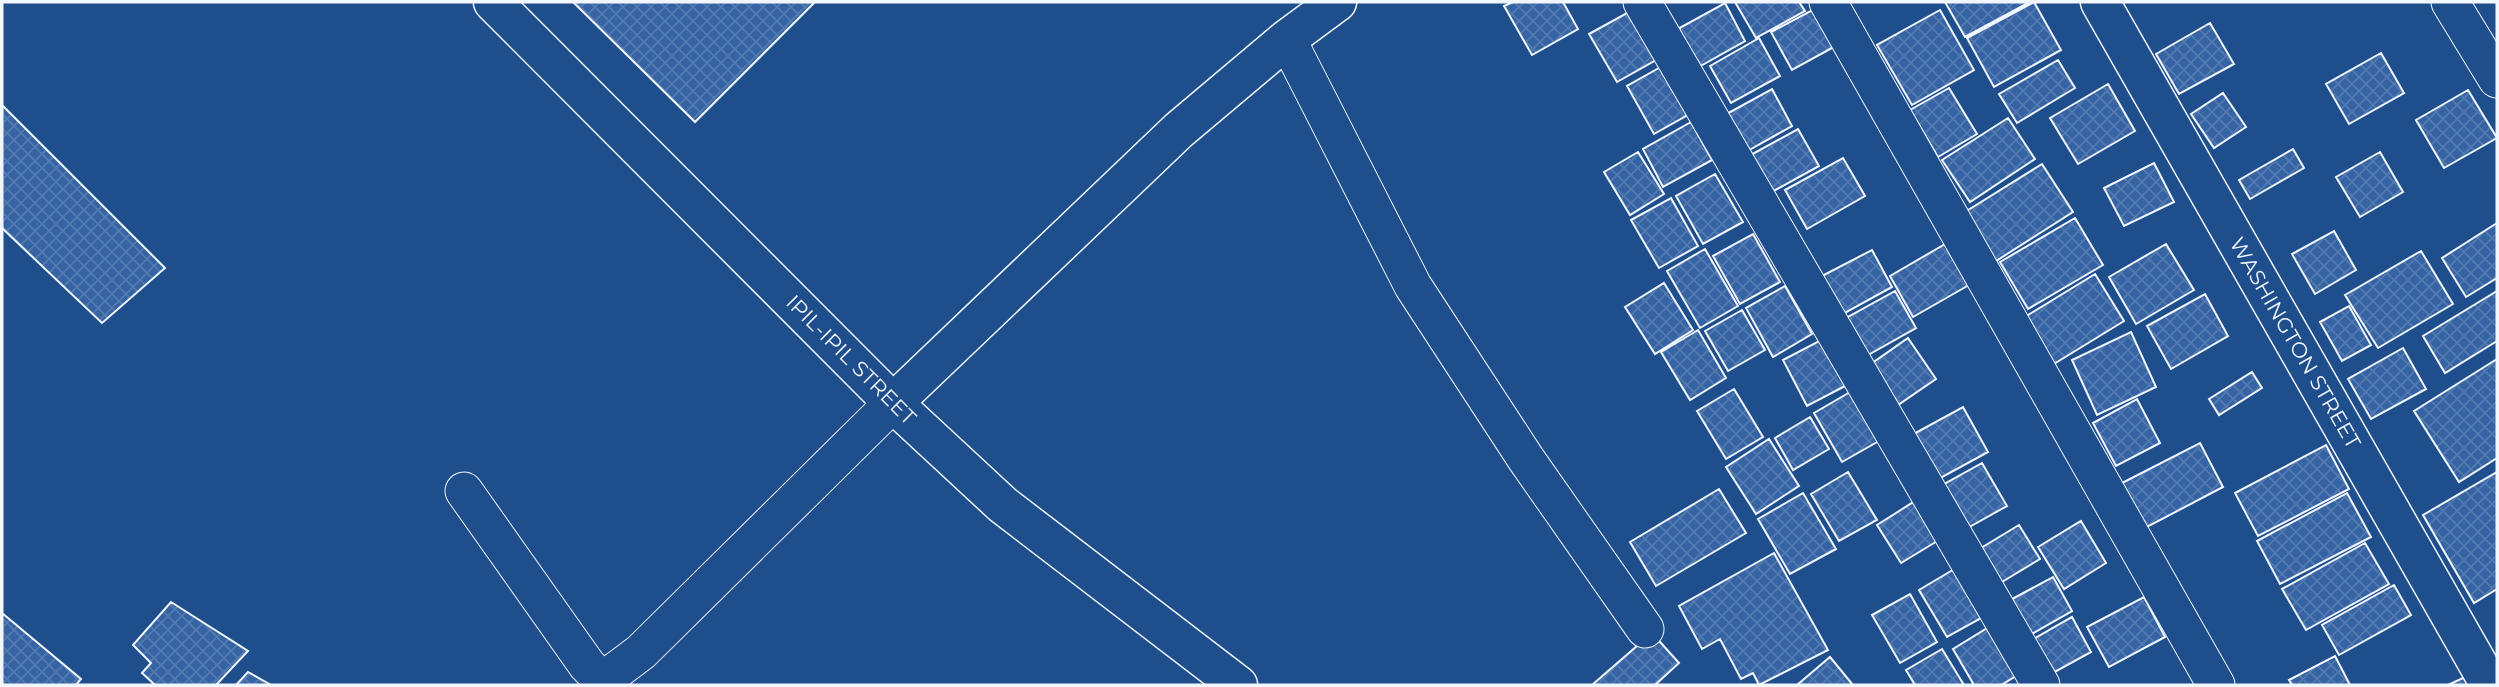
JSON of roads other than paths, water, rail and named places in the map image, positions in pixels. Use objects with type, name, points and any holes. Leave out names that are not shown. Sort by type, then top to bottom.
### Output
[{"type":"street","name":"IPIL-IPIL STREET","points":[[493,2],[893,403],[1003,505],[1238,685]]},
{"type":"street","points":[[1642,2],[2041,685]]},
{"type":"street","points":[[1828,2],[2216,685]]},
{"type":"street","name":"WASHINGTON STREET","points":[[2100,2],[2490,685]]},
{"type":"street","points":[[2450,2],[2497,79]]},
{"type":"street","points":[[464,491],[587,665],[597,675],[608,676],[641,652],[893,403],[1179,130],[1329,4]]},
{"type":"street","points":[[1287,39],[1413,286],[1525,458],[1645,629]]}]
